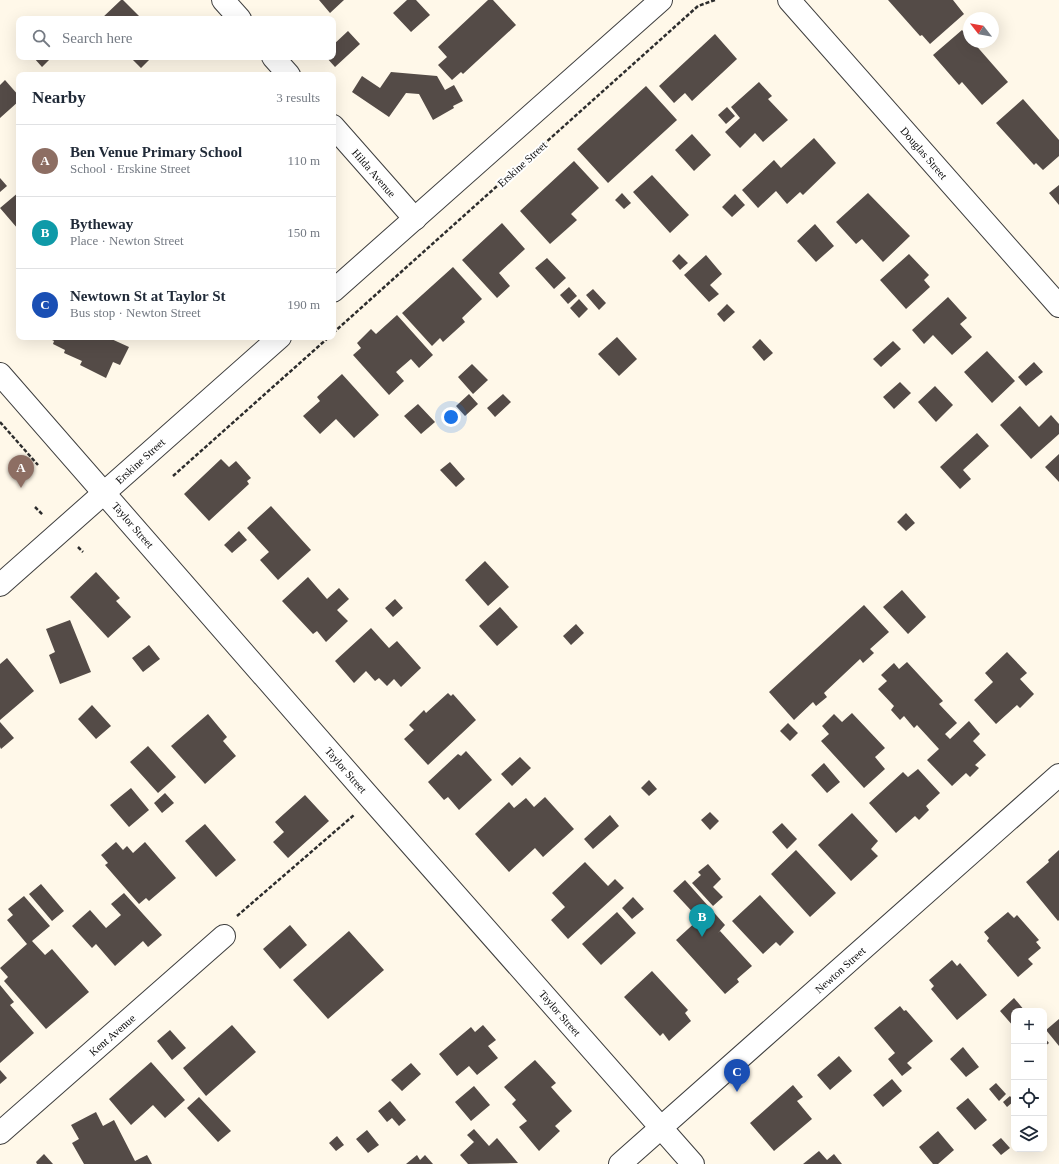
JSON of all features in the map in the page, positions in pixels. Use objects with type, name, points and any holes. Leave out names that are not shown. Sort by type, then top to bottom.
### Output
[{"type":"street","points":[[223,0],[237,16]]},
{"type":"street","points":[[336,288],[661,0]]},
{"type":"street","name":"Douglas Street","points":[[789,0],[1059,306]]},
{"type":"street","points":[[276,60],[286,72]]},
{"type":"street","name":"Hilda Avenue","points":[[336,129],[415,219]]},
{"type":"street","name":"Erskine Street","points":[[0,585],[277,340]]},
{"type":"street","name":"Taylor Street","points":[[0,374],[372,800],[693,1164]]},
{"type":"street","name":"Newton Street","points":[[620,1164],[1059,775]]},
{"type":"street","name":"Kent Avenue","points":[[0,1133],[224,936]]},
{"type":"path","name":"Erskine Street","points":[[336,330],[698,6],[715,0]]},
{"type":"path","points":[[173,476],[326,340]]},
{"type":"path","points":[[0,422],[38,465]]},
{"type":"path","points":[[35,507],[44,515]]},
{"type":"path","points":[[239,912],[355,815]]},
{"type":"building","points":[[121,0],[123,0],[139,16],[104,16]]},
{"type":"building","points":[[319,0],[344,0],[330,13]]},
{"type":"building","points":[[407,0],[416,0],[430,15],[411,32],[393,13]]},
{"type":"building","points":[[488,0],[493,0],[516,25],[463,74],[461,72],[452,80],[438,65],[447,57],[438,47]]},
{"type":"building","points":[[888,0],[953,0],[963,13],[963,15],[930,44],[922,35],[920,36]]},
{"type":"building","points":[[962,30],[963,48],[978,48],[1008,82],[982,105],[962,82],[959,85],[933,55]]},
{"type":"building","points":[[348,31],[360,44],[335,67],[329,60],[336,60],[336,42]]},
{"type":"building","points":[[715,34],[737,59],[692,101],[685,93],[674,103],[659,86]]},
{"type":"building","points":[[36,60],[49,60],[42,67]]},
{"type":"building","points":[[133,60],[149,60],[141,68]]},
{"type":"building","points":[[391,72],[437,76],[445,90],[454,85],[463,101],[433,120],[419,94],[406,93],[389,117],[352,92],[362,76],[380,88]]},
{"type":"building","points":[[5,80],[16,93],[16,104],[0,118],[0,85]]},
{"type":"building","points":[[759,82],[772,96],[768,99],[788,120],[763,142],[755,133],[740,148],[725,132],[740,118],[731,107]]},
{"type":"building","points":[[646,86],[677,120],[608,183],[577,149]]},
{"type":"building","points":[[1023,99],[1059,140],[1059,156],[1043,170],[1036,163],[1034,165],[996,123]]},
{"type":"building","points":[[727,107],[735,116],[726,124],[718,115]]},
{"type":"building","points":[[692,134],[711,155],[694,171],[675,150]]},
{"type":"building","points":[[814,138],[836,163],[803,195],[800,192],[787,204],[776,191],[758,208],[742,190],[774,160],[781,168]]},
{"type":"building","points":[[574,161],[599,188],[571,214],[577,220],[550,244],[520,211]]},
{"type":"building","points":[[652,175],[689,215],[670,233],[633,192]]},
{"type":"building","points":[[0,178],[7,186],[0,192]]},
{"type":"building","points":[[1059,185],[1059,205],[1049,193]]},
{"type":"building","points":[[622,193],[631,203],[624,209],[615,200]]},
{"type":"building","points":[[868,193],[910,236],[883,262],[862,239],[856,244],[836,222]]},
{"type":"building","points":[[735,194],[745,205],[732,217],[722,207]]},
{"type":"building","points":[[16,195],[16,227],[0,208]]},
{"type":"building","points":[[502,223],[525,249],[499,273],[510,286],[497,298],[462,260]]},
{"type":"building","points":[[815,224],[834,246],[816,262],[797,241]]},
{"type":"building","points":[[679,254],[688,263],[680,270],[672,261]]},
{"type":"building","points":[[909,254],[929,275],[924,280],[930,287],[906,309],[880,280]]},
{"type":"building","points":[[706,255],[722,274],[710,285],[719,294],[709,302],[684,275]]},
{"type":"building","points":[[547,258],[566,278],[554,289],[535,268]]},
{"type":"building","points":[[453,267],[482,299],[462,318],[465,322],[443,342],[440,338],[432,346],[402,313]]},
{"type":"building","points":[[569,287],[577,296],[568,304],[560,295]]},
{"type":"building","points":[[593,289],[606,303],[599,310],[586,295]]},
{"type":"building","points":[[948,297],[967,318],[960,324],[972,337],[952,355],[933,335],[924,344],[912,330]]},
{"type":"building","points":[[579,299],[588,309],[579,318],[570,308]]},
{"type":"building","points":[[727,304],[735,312],[724,322],[717,314]]},
{"type":"building","points":[[397,315],[433,355],[419,368],[411,359],[396,372],[404,381],[389,395],[353,355],[361,348],[357,343],[371,329],[376,334]]},
{"type":"building","points":[[617,337],[637,359],[619,376],[598,354]]},
{"type":"building","points":[[760,339],[773,353],[764,361],[752,347]]},
{"type":"building","points":[[52,340],[114,340],[129,347],[120,365],[113,362],[106,378],[80,365],[82,361],[64,353],[65,350],[53,344],[54,341]]},
{"type":"building","points":[[893,341],[901,349],[881,367],[873,359]]},
{"type":"building","points":[[987,351],[1015,381],[992,403],[964,372]]},
{"type":"building","points":[[1034,362],[1043,372],[1026,386],[1018,377]]},
{"type":"building","points":[[472,364],[488,380],[473,394],[458,377]]},
{"type":"building","points":[[342,374],[379,415],[354,438],[336,419],[320,434],[303,416],[320,401],[317,397]]},
{"type":"building","points":[[900,382],[911,393],[894,409],[883,397]]},
{"type":"building","points":[[935,386],[953,405],[936,422],[918,402]]},
{"type":"building","points":[[469,394],[478,404],[465,416],[456,406]]},
{"type":"building","points":[[503,394],[511,402],[495,417],[487,408]]},
{"type":"building","points":[[418,404],[435,422],[421,434],[404,416]]},
{"type":"building","points":[[1020,406],[1039,427],[1051,415],[1059,424],[1059,434],[1031,459],[1000,425]]},
{"type":"building","points":[[977,433],[989,446],[963,470],[971,479],[960,489],[940,467]]},
{"type":"building","points":[[1059,454],[1059,482],[1045,467]]},
{"type":"building","points":[[221,459],[229,467],[236,461],[251,478],[247,481],[249,484],[209,521],[184,494]]},
{"type":"building","points":[[450,462],[465,479],[456,487],[440,470]]},
{"type":"building","points":[[271,506],[311,550],[278,580],[260,560],[269,552],[247,528]]},
{"type":"building","points":[[906,513],[915,523],[906,531],[897,522]]},
{"type":"building","points":[[239,531],[247,540],[232,553],[224,545]]},
{"type":"building","points":[[485,561],[509,587],[488,606],[465,580]]},
{"type":"building","points":[[96,572],[120,598],[116,601],[131,617],[108,638],[70,597]]},
{"type":"building","points":[[308,577],[327,599],[339,588],[349,599],[337,610],[348,621],[326,642],[317,631],[313,634],[282,601]]},
{"type":"building","points":[[902,590],[926,617],[908,634],[883,607]]},
{"type":"building","points":[[395,599],[403,608],[393,617],[385,608]]},
{"type":"building","points":[[864,605],[889,632],[870,649],[874,653],[863,663],[860,659],[824,693],[827,697],[816,706],[813,702],[794,720],[769,692]]},
{"type":"building","points":[[500,607],[518,627],[497,646],[479,626]]},
{"type":"building","points":[[70,620],[91,672],[60,684],[49,655],[55,652],[46,629]]},
{"type":"building","points":[[576,624],[584,633],[571,645],[563,636]]},
{"type":"building","points":[[371,628],[389,648],[397,641],[421,668],[401,687],[394,679],[387,686],[379,678],[375,681],[366,671],[354,683],[335,661]]},
{"type":"building","points":[[149,645],[160,659],[143,672],[132,658]]},
{"type":"building","points":[[1007,652],[1027,673],[1020,679],[1034,694],[1020,708],[1017,705],[996,724],[974,700],[993,682],[985,673]]},
{"type":"building","points":[[7,658],[34,691],[0,720],[0,664]]},
{"type":"building","points":[[907,662],[943,701],[939,704],[957,723],[945,734],[950,739],[969,721],[980,734],[973,741],[986,755],[975,765],[979,768],[970,777],[966,773],[952,786],[927,760],[939,749],[917,725],[914,728],[904,716],[900,720],[891,710],[894,706],[878,689],[887,681],[881,675],[894,663],[899,669]]},
{"type":"building","points":[[448,693],[451,696],[453,694],[476,720],[428,765],[404,739],[414,730],[409,725],[424,710],[426,713]]},
{"type":"building","points":[[92,705],[111,726],[96,739],[78,719]]},
{"type":"building","points":[[852,713],[885,748],[875,757],[885,769],[864,788],[821,741],[829,734],[822,726],[834,714],[842,722]]},
{"type":"building","points":[[208,714],[227,737],[223,741],[236,756],[205,784],[171,746]]},
{"type":"building","points":[[0,722],[14,738],[1,749],[0,747]]},
{"type":"building","points":[[788,723],[798,733],[790,741],[780,731]]},
{"type":"building","points":[[148,746],[176,777],[158,793],[130,762]]},
{"type":"building","points":[[466,751],[492,780],[459,810],[448,797],[444,800],[428,782],[458,754],[461,756]]},
{"type":"building","points":[[520,757],[531,768],[512,786],[501,774]]},
{"type":"building","points":[[824,763],[840,782],[827,793],[811,775]]},
{"type":"building","points":[[918,769],[940,793],[926,806],[929,810],[919,820],[915,816],[896,833],[869,803],[903,772],[908,777]]},
{"type":"building","points":[[649,780],[657,789],[649,796],[641,788]]},
{"type":"building","points":[[131,788],[149,810],[129,827],[110,805]]},
{"type":"building","points":[[165,793],[174,803],[162,813],[154,803]]},
{"type":"building","points":[[305,795],[329,821],[288,858],[273,842],[284,832],[275,822]]},
{"type":"building","points":[[545,797],[574,829],[543,857],[535,848],[509,872],[475,834],[509,802],[514,808],[526,798],[534,807]]},
{"type":"building","points":[[710,812],[719,821],[710,830],[701,820]]},
{"type":"building","points":[[852,813],[878,841],[871,849],[878,856],[851,881],[818,845]]},
{"type":"building","points":[[610,815],[619,826],[593,849],[584,839]]},
{"type":"building","points":[[782,823],[797,839],[787,849],[772,832]]},
{"type":"building","points":[[205,824],[236,860],[216,877],[185,841]]},
{"type":"building","points":[[116,842],[123,850],[127,846],[133,853],[145,842],[176,878],[149,901],[146,898],[139,904],[105,865],[108,863],[101,855]]},
{"type":"building","points":[[796,850],[836,893],[810,917],[771,874]]},
{"type":"building","points":[[1059,850],[1058,921],[1026,882],[1049,862],[1048,860]]},
{"type":"building","points":[[585,862],[608,886],[615,879],[624,888],[568,939],[551,920],[565,907],[552,893]]},
{"type":"building","points":[[708,864],[721,879],[713,887],[723,897],[713,906],[692,883],[701,875],[698,872]]},
{"type":"building","points":[[685,880],[725,925],[718,933],[720,931],[752,966],[737,979],[739,982],[725,994],[676,940],[699,919],[673,891]]},
{"type":"building","points":[[41,884],[64,911],[52,921],[29,894]]},
{"type":"building","points":[[124,893],[162,935],[148,947],[143,941],[115,966],[96,944],[92,948],[72,926],[90,910],[106,928],[121,915],[111,904]]},
{"type":"building","points":[[760,895],[794,932],[780,946],[776,942],[763,954],[732,921]]},
{"type":"building","points":[[24,896],[50,926],[32,941],[45,955],[52,949],[89,992],[46,1029],[4,981],[8,977],[0,968],[27,944],[7,920],[13,915],[8,909]]},
{"type":"building","points":[[633,897],[644,909],[632,919],[622,908]]},
{"type":"building","points":[[617,912],[636,933],[601,965],[582,944]]},
{"type":"building","points":[[1008,912],[1014,918],[1017,915],[1039,940],[1036,942],[1041,948],[1028,959],[1033,964],[1018,977],[987,941],[989,938],[984,932]]},
{"type":"building","points":[[290,925],[307,945],[280,969],[263,949]]},
{"type":"building","points":[[349,931],[384,970],[328,1019],[293,980]]},
{"type":"building","points":[[952,960],[957,966],[960,963],[987,995],[957,1020],[931,989],[934,986],[929,980]]},
{"type":"building","points":[[652,971],[688,1010],[685,1013],[691,1021],[669,1041],[663,1033],[660,1036],[624,997]]},
{"type":"building","points":[[0,985],[14,1002],[10,1005],[34,1033],[0,1063]]},
{"type":"building","points":[[1014,998],[1022,1008],[1011,1008],[1011,1024],[1000,1011]]},
{"type":"building","points":[[900,1006],[904,1011],[906,1010],[933,1041],[907,1063],[912,1068],[902,1076],[888,1059],[895,1053],[874,1028]]},
{"type":"building","points":[[1059,1019],[1059,1046],[1047,1031],[1047,1029]]},
{"type":"building","points":[[232,1025],[256,1052],[206,1096],[183,1068]]},
{"type":"building","points":[[483,1025],[496,1040],[488,1046],[498,1058],[477,1075],[469,1066],[457,1076],[439,1054],[471,1027],[475,1032]]},
{"type":"building","points":[[170,1030],[186,1048],[172,1060],[157,1041]]},
{"type":"building","points":[[963,1047],[979,1067],[966,1077],[950,1059]]},
{"type":"building","points":[[839,1056],[852,1071],[830,1090],[817,1075]]},
{"type":"building","points":[[535,1060],[556,1083],[551,1087],[572,1111],[555,1126],[560,1131],[539,1151],[519,1127],[527,1121],[512,1104],[516,1100],[504,1087]]},
{"type":"building","points":[[151,1062],[185,1100],[165,1118],[153,1105],[131,1125],[109,1099]]},
{"type":"building","points":[[411,1063],[421,1074],[402,1091],[391,1080]]},
{"type":"building","points":[[0,1070],[7,1078],[0,1084]]},
{"type":"building","points":[[892,1079],[902,1091],[883,1107],[873,1095]]},
{"type":"building","points":[[996,1083],[1006,1094],[999,1101],[989,1089]]},
{"type":"building","points":[[793,1085],[803,1097],[797,1101],[812,1119],[774,1151],[750,1123]]},
{"type":"building","points":[[474,1086],[490,1105],[471,1121],[455,1102]]},
{"type":"building","points":[[1010,1096],[1011,1097],[1011,1104],[1007,1107],[1003,1102]]},
{"type":"building","points":[[199,1097],[231,1131],[218,1142],[187,1108]]},
{"type":"building","points":[[968,1098],[987,1120],[975,1130],[956,1108]]},
{"type":"building","points":[[390,1101],[406,1120],[399,1126],[392,1118],[387,1122],[378,1111]]},
{"type":"building","points":[[96,1112],[103,1126],[114,1120],[135,1161],[147,1155],[152,1164],[84,1164],[72,1143],[79,1139],[71,1125]]},
{"type":"building","points":[[474,1129],[489,1146],[497,1138],[518,1163],[468,1164],[460,1155],[474,1142],[467,1135]]},
{"type":"building","points":[[367,1130],[379,1145],[368,1153],[356,1139]]},
{"type":"building","points":[[938,1131],[954,1150],[938,1164],[933,1164],[919,1147]]},
{"type":"building","points":[[337,1136],[344,1145],[336,1151],[329,1143]]},
{"type":"building","points":[[1001,1138],[1010,1148],[1001,1155],[992,1145]]},
{"type":"building","points":[[819,1151],[827,1160],[834,1154],[842,1164],[803,1164]]},
{"type":"building","points":[[44,1154],[53,1164],[37,1164],[36,1162]]},
{"type":"building","points":[[417,1155],[420,1160],[425,1155],[433,1164],[406,1164]]},
{"type":"place","name":"Ben Venue Primary School","points":[[21,488]]},
{"type":"place","name":"Bytheway","points":[[702,937]]},
{"type":"place","name":"Newtown St at Taylor St","points":[[737,1092]]}]
